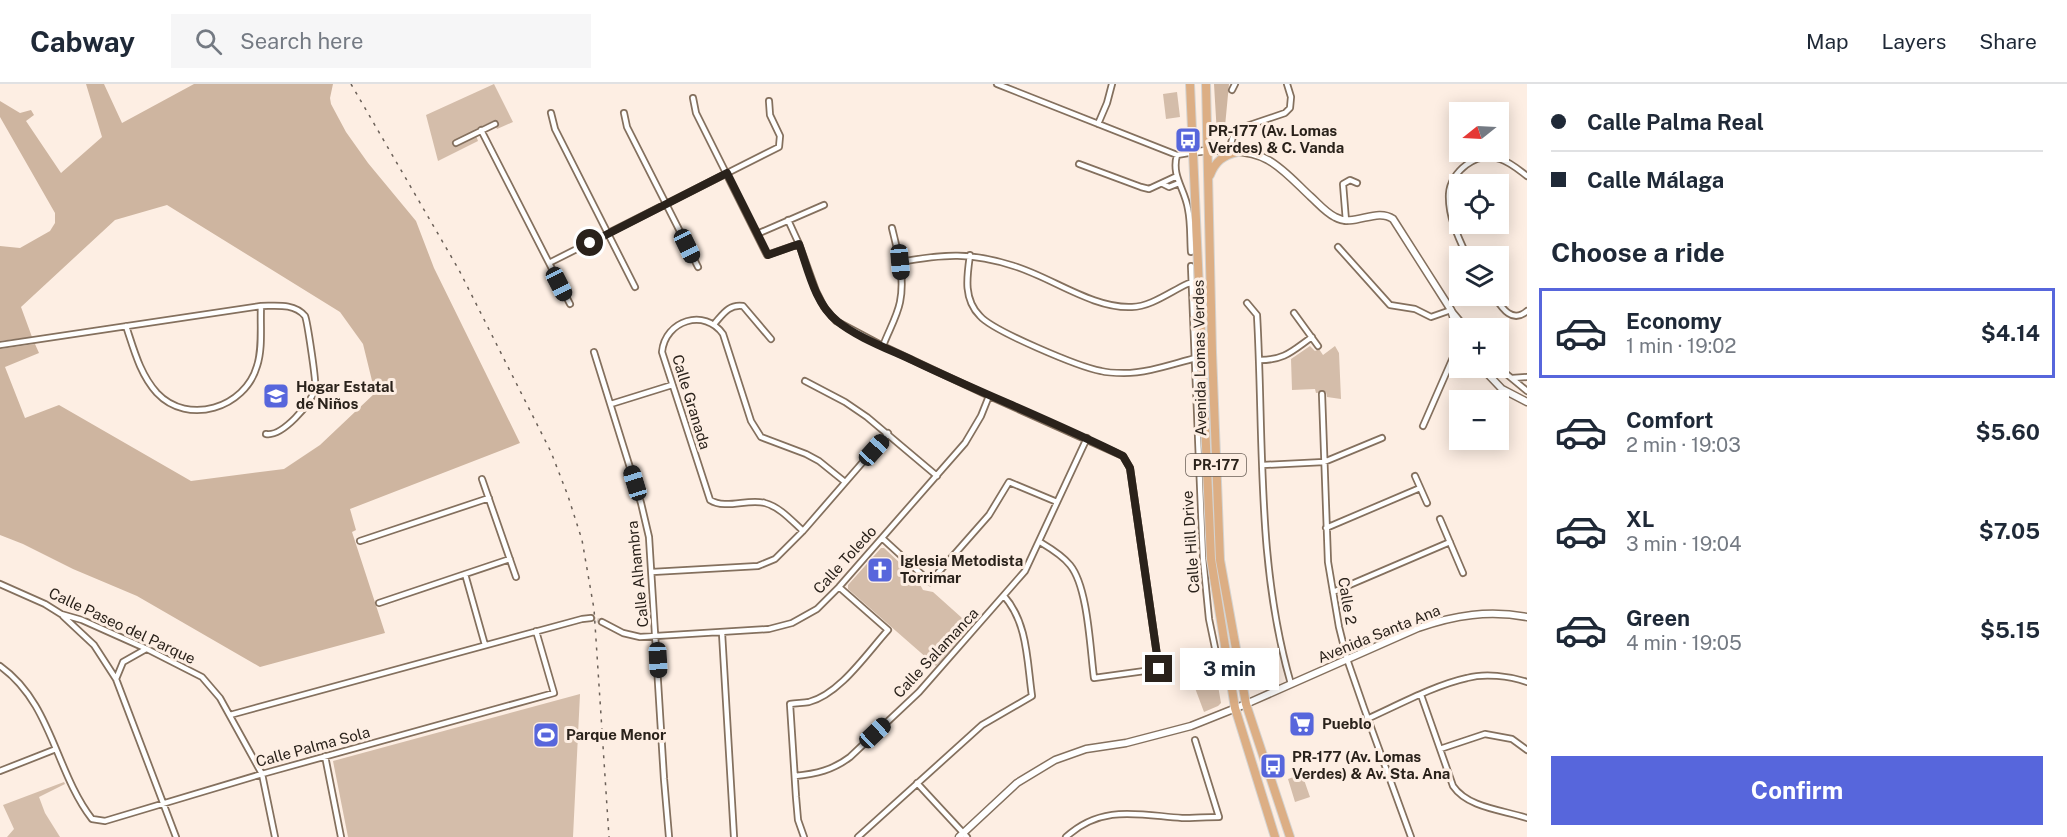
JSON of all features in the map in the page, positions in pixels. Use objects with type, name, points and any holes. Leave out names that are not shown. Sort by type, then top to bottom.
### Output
[{"type":"highway","name":"Avenida Lomas Verdes","points":[[1190,84],[1210,559],[1235,708],[1275,837]]},
{"type":"highway","name":"Avenida Lomas Verdes","points":[[1206,84],[1212,352],[1220,560],[1246,704],[1290,837]]},
{"type":"highway","points":[[1208,182],[1215,164],[1233,151]]},
{"type":"street","points":[[997,84],[1177,155],[1209,150],[1233,151],[1268,160],[1328,213],[1346,221],[1379,215],[1389,216],[1458,318]]},
{"type":"street","points":[[1098,124],[1112,84]]},
{"type":"street","points":[[1232,90],[1235,84]]},
{"type":"street","points":[[1233,151],[1235,130],[1285,113],[1290,108],[1291,97],[1287,84]]},
{"type":"street","points":[[693,98],[696,113],[768,255],[799,244]]},
{"type":"street","points":[[549,263],[779,147],[780,136],[770,115],[769,101]]},
{"type":"street","points":[[551,113],[555,129],[635,287]]},
{"type":"street","points":[[624,113],[627,127],[698,267]]},
{"type":"street","points":[[456,143],[495,124]]},
{"type":"street","points":[[482,130],[570,304]]},
{"type":"street","points":[[1177,155],[1174,165],[1188,207],[1191,252]]},
{"type":"street","points":[[1463,246],[1450,208],[1450,188],[1455,176],[1469,163],[1487,157],[1500,159],[1527,176]]},
{"type":"street","points":[[1079,164],[1149,189],[1177,176]]},
{"type":"street","points":[[1346,221],[1343,184],[1350,180],[1357,183]]},
{"type":"street","points":[[1163,184],[1169,187],[1179,183]]},
{"type":"street","points":[[757,234],[824,204]]},
{"type":"street","points":[[788,220],[824,307],[836,321],[989,396],[1123,456],[1130,468],[1159,669],[1094,678],[1079,581],[1069,564],[1040,542]]},
{"type":"street","points":[[883,346],[900,303],[902,282],[900,262],[891,228]]},
{"type":"street","points":[[1338,247],[1390,305],[1415,309],[1431,317],[1449,308]]},
{"type":"street","points":[[900,262],[941,255],[970,255],[1016,266],[1097,301],[1133,308],[1193,282]]},
{"type":"street","points":[[970,255],[967,289],[979,316],[992,326],[1033,345],[1075,363],[1101,371],[1144,372],[1196,358]]},
{"type":"street","name":"Calle Hill Drive","points":[[1191,266],[1203,558],[1209,619],[1220,672]]},
{"type":"street","points":[[1248,303],[1257,315],[1269,582],[1281,647],[1291,684]]},
{"type":"street","points":[[771,339],[743,306],[736,304],[730,307],[715,323],[723,334],[751,421],[761,437],[806,454],[819,461],[845,482]]},
{"type":"street","points":[[0,345],[261,306],[286,305],[296,309],[306,320],[315,374],[315,391],[299,414],[276,433],[266,434]]},
{"type":"street","points":[[126,326],[138,363],[159,395],[183,410],[204,410],[226,404],[247,386],[258,361],[261,306]]},
{"type":"street","points":[[1501,306],[1512,316],[1521,316],[1527,311]]},
{"type":"street","points":[[1449,308],[1452,318]]},
{"type":"street","points":[[1294,313],[1318,346]]},
{"type":"street","name":"Calle Granada","points":[[715,323],[694,320],[677,325],[667,335],[662,352],[710,500],[720,504],[763,502],[772,505],[803,531]]},
{"type":"street","points":[[1260,360],[1283,357],[1312,337]]},
{"type":"street","name":"Calle Alhambra","points":[[594,352],[641,503],[649,537],[669,837]]},
{"type":"street","points":[[1423,426],[1449,367]]},
{"type":"street","points":[[1509,376],[1527,391]]},
{"type":"street","points":[[1512,378],[1527,377]]},
{"type":"street","points":[[1492,378],[1502,389],[1527,402]]},
{"type":"street","points":[[805,381],[845,402],[888,434],[937,476]]},
{"type":"street","points":[[611,404],[672,385]]},
{"type":"street","name":"Calle 2","points":[[1322,394],[1326,528],[1339,627],[1367,719],[1411,837]]},
{"type":"street","name":"Calle Toledo","points":[[602,622],[623,633],[640,638],[769,629],[792,623],[817,609],[839,587],[969,437],[989,396]]},
{"type":"street","points":[[652,572],[758,566],[781,555],[888,434]]},
{"type":"street","name":"Calle Salamanca","points":[[795,776],[825,771],[839,766],[850,757],[919,692],[1004,597],[1025,571],[1087,438]]},
{"type":"street","points":[[1263,465],[1324,462],[1382,438]]},
{"type":"street","points":[[1414,476],[1428,503]]},
{"type":"street","points":[[482,479],[516,577]]},
{"type":"street","points":[[882,538],[930,582],[989,515],[1009,482],[1057,502]]},
{"type":"street","points":[[1326,528],[1420,488]]},
{"type":"street","points":[[360,541],[489,498]]},
{"type":"street","points":[[1440,519],[1464,573]]},
{"type":"street","points":[[1333,592],[1450,542]]},
{"type":"street","points":[[379,603],[510,559]]},
{"type":"street","points":[[465,574],[485,645]]},
{"type":"street","name":"Calle Paseo del Parque","points":[[0,584],[45,604],[61,614],[82,620],[147,649],[202,677],[220,698],[262,774],[275,837]]},
{"type":"street","points":[[804,837],[798,820],[790,704],[809,702],[839,685],[888,630],[839,587]]},
{"type":"street","points":[[858,837],[982,725],[1032,696],[1021,622],[1016,611],[1004,597]]},
{"type":"street","name":"Avenida Santa Ana","points":[[963,836],[1017,783],[1055,760],[1086,749],[1126,743],[1191,726],[1445,618],[1501,613],[1527,617]]},
{"type":"street","points":[[61,614],[94,645],[116,679],[176,837]]},
{"type":"street","points":[[230,715],[591,618]]},
{"type":"street","name":"Calle Palma Sola","points":[[56,750],[77,796],[92,819],[105,821],[325,756],[554,693],[536,631]]},
{"type":"street","points":[[722,633],[734,837]]},
{"type":"street","points":[[116,679],[123,662],[147,649]]},
{"type":"street","points":[[0,666],[20,683],[34,701],[56,750],[0,771]]},
{"type":"street","points":[[1367,719],[1467,678],[1495,676],[1527,682]]},
{"type":"street","points":[[1421,695],[1453,786],[1459,796],[1470,802],[1527,818]]},
{"type":"street","points":[[1440,749],[1485,734],[1512,739],[1527,750]]},
{"type":"street","points":[[1066,837],[1083,825],[1112,814],[1127,812],[1183,818],[1219,817],[1196,740]]},
{"type":"street","points":[[325,756],[341,837]]},
{"type":"street","points":[[917,783],[963,836]]},
{"type":"shaded area","points":[[86,84],[104,84],[122,123],[194,84],[333,84],[331,104],[346,132],[368,163],[416,221],[434,268],[520,443],[350,509],[356,530],[352,532],[385,633],[260,667],[137,596],[0,535],[0,349],[35,344],[39,353],[5,367],[25,418],[59,405],[191,481],[284,469],[320,445],[375,393],[363,344],[340,312],[167,205],[115,220],[21,307],[32,337],[0,341],[0,246],[20,248],[50,231],[55,223],[55,213],[0,117],[0,101],[20,113],[31,110],[34,115],[26,121],[61,173],[102,137]]},
{"type":"shaded area","points":[[494,84],[513,122],[497,129],[493,121],[474,130],[478,141],[438,161],[426,115]]},
{"type":"shaded area","points":[[1214,84],[1229,84],[1224,137],[1220,138],[1217,135]]},
{"type":"shaded area","points":[[1177,92],[1180,117],[1166,119],[1163,94]]},
{"type":"shaded area","points":[[1310,346],[1315,351],[1319,349],[1323,355],[1335,346],[1339,353],[1341,399],[1327,397],[1326,392],[1316,393],[1315,389],[1292,390],[1291,359]]},
{"type":"shaded area","points":[[881,548],[884,548],[917,579],[923,590],[933,592],[971,626],[936,666],[848,589],[848,585]],"holes":[[[886,558],[892,564],[881,580],[877,581],[871,575],[875,571],[873,569]]]},
{"type":"shaded area","points":[[1217,680],[1221,703],[1204,712],[1195,688]]},
{"type":"shaded area","points":[[580,694],[573,837],[348,837],[333,761]]},
{"type":"shaded area","points":[[1302,774],[1310,797],[1295,802],[1288,779]]},
{"type":"shaded area","points":[[64,782],[65,784],[39,797],[45,813],[60,837],[7,837],[14,829],[3,805]]},
{"type":"tunnel","points":[[591,618],[602,622]]},
{"type":"railway","points":[[351,84],[459,270],[551,452],[568,496],[582,540],[594,609],[609,837]]},
{"type":"place","name":"PR-177 (Av. Lomas Verdes) & C. Vanda","points":[[1188,140]]},
{"type":"place","name":"Hogar Estatal de Niños","points":[[276,396]]},
{"type":"place","name":"Iglesia Metodista Torrimar","points":[[880,570]]},
{"type":"place","name":"Pueblo","points":[[1302,724]]},
{"type":"place","name":"Parque Menor","points":[[546,735]]},
{"type":"place","name":"PR-177 (Av. Lomas Verdes) & Av. Sta. Ana","points":[[1273,766]]},
{"type":"route","points":[[590,243],[727,173],[768,255],[799,244],[816,291],[824,307],[836,321],[989,396],[1123,456],[1130,468],[1159,669]]}]
